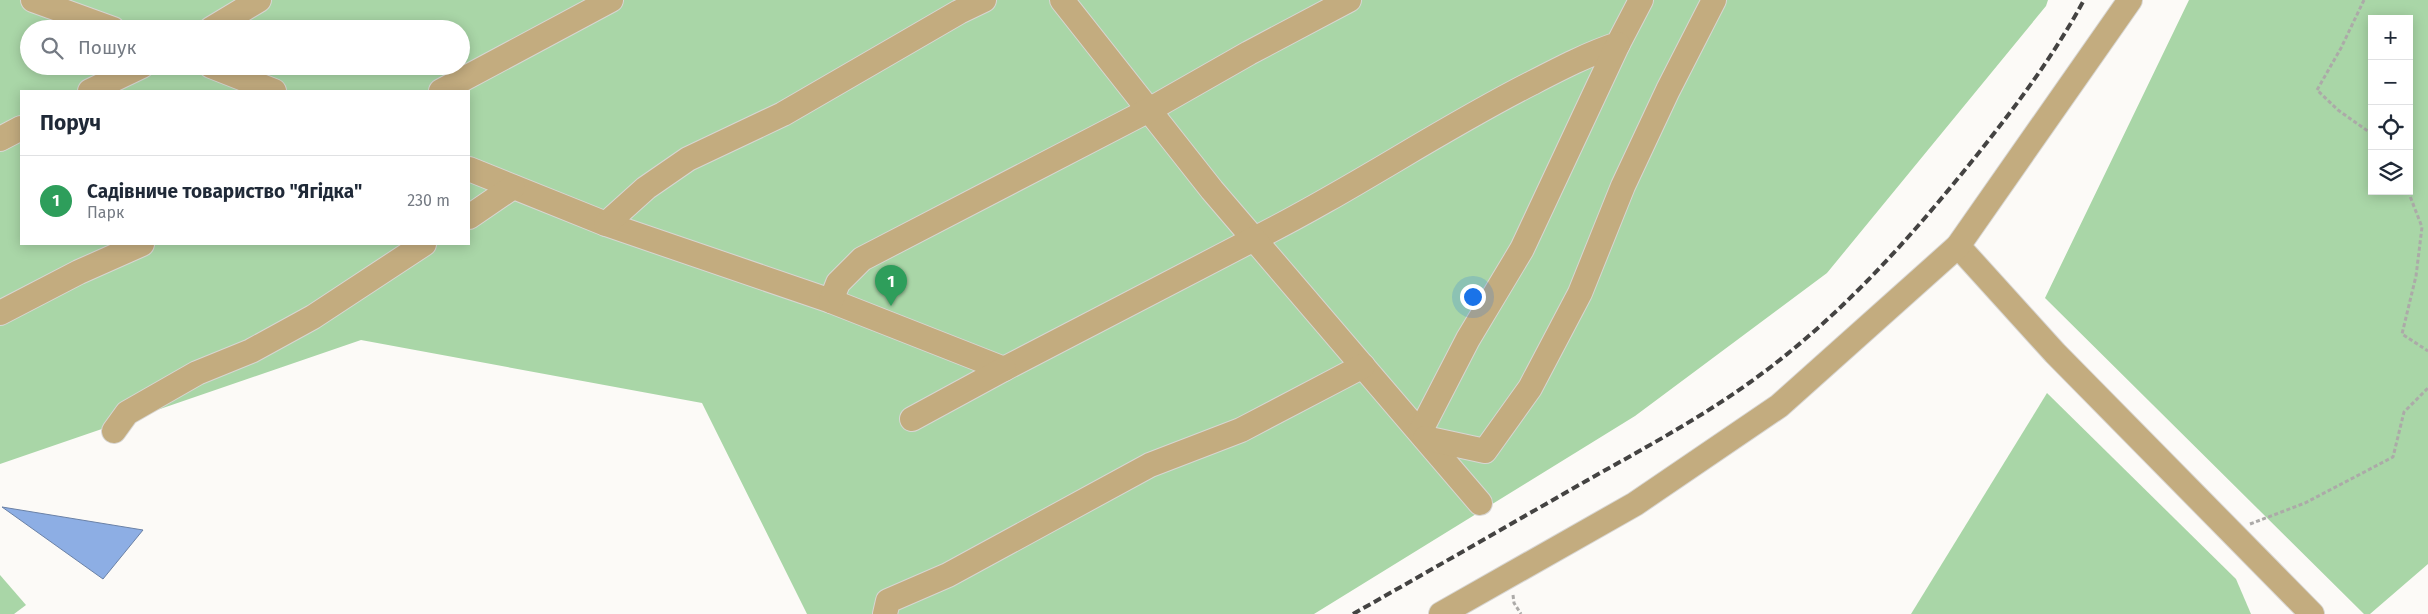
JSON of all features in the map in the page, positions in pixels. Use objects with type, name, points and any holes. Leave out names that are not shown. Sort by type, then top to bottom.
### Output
[{"type":"street","points":[[33,0],[88,20]]},
{"type":"street","points":[[226,20],[258,0]]},
{"type":"street","points":[[444,90],[611,0]]},
{"type":"street","points":[[606,224],[646,188],[688,159],[783,114],[959,12],[984,0]]},
{"type":"street","points":[[1062,0],[1212,190],[1480,503]]},
{"type":"street","points":[[831,301],[838,283],[862,259],[1149,110],[1249,53],[1349,0]]},
{"type":"street","points":[[1422,435],[1468,340],[1522,249],[1618,44],[1641,0]]},
{"type":"street","points":[[1422,435],[1485,451],[1530,388],[1580,293],[1623,186],[1668,90],[1714,0]]},
{"type":"street","points":[[1441,614],[1635,504],[1779,406],[1958,246],[2130,0]]},
{"type":"street","points":[[912,419],[1004,368],[1310,211],[1391,161],[1492,103],[1590,53],[1618,44]]},
{"type":"street","points":[[92,90],[123,75]]},
{"type":"street","points":[[234,75],[272,90]]},
{"type":"street","points":[[0,140],[20,129]]},
{"type":"street","points":[[470,169],[606,224],[831,301],[1004,368]]},
{"type":"street","points":[[470,216],[513,187]]},
{"type":"street","points":[[0,313],[79,272],[140,245]]},
{"type":"street","points":[[114,431],[127,413],[197,373],[251,351],[313,316],[422,245]]},
{"type":"street","points":[[1958,246],[2055,353],[2312,614]]},
{"type":"street","points":[[885,614],[888,601],[948,575],[1150,465],[1241,430],[1363,366]]},
{"type":"path","points":[[2364,0],[2341,48],[2317,90],[2338,110],[2368,131]]},
{"type":"path","points":[[2410,195],[2422,227],[2416,276],[2402,334],[2428,351]]},
{"type":"path","points":[[2230,532],[2305,503],[2393,457],[2404,412],[2428,388]]},
{"type":"green space","points":[[0,0],[2048,0],[2046,6],[1827,273],[1635,416],[1314,614],[807,614],[702,403],[361,340],[0,464]]},
{"type":"green space","points":[[2189,0],[2428,0],[2428,564],[2370,614],[2364,614],[2045,298]]},
{"type":"green space","points":[[2047,393],[2236,579],[2251,614],[1911,614]]},
{"type":"green space","points":[[0,575],[26,605],[14,614],[0,614]]},
{"type":"water","points":[[2,507],[143,530],[103,579]]},
{"type":"railway","points":[[1353,614],[1689,422],[1749,383],[1809,336],[1837,311],[1890,257],[1964,171],[2028,89],[2084,0]]},
{"type":"place","name":"Садівниче товариство \"Ягідка\"","points":[[891,306]]}]
